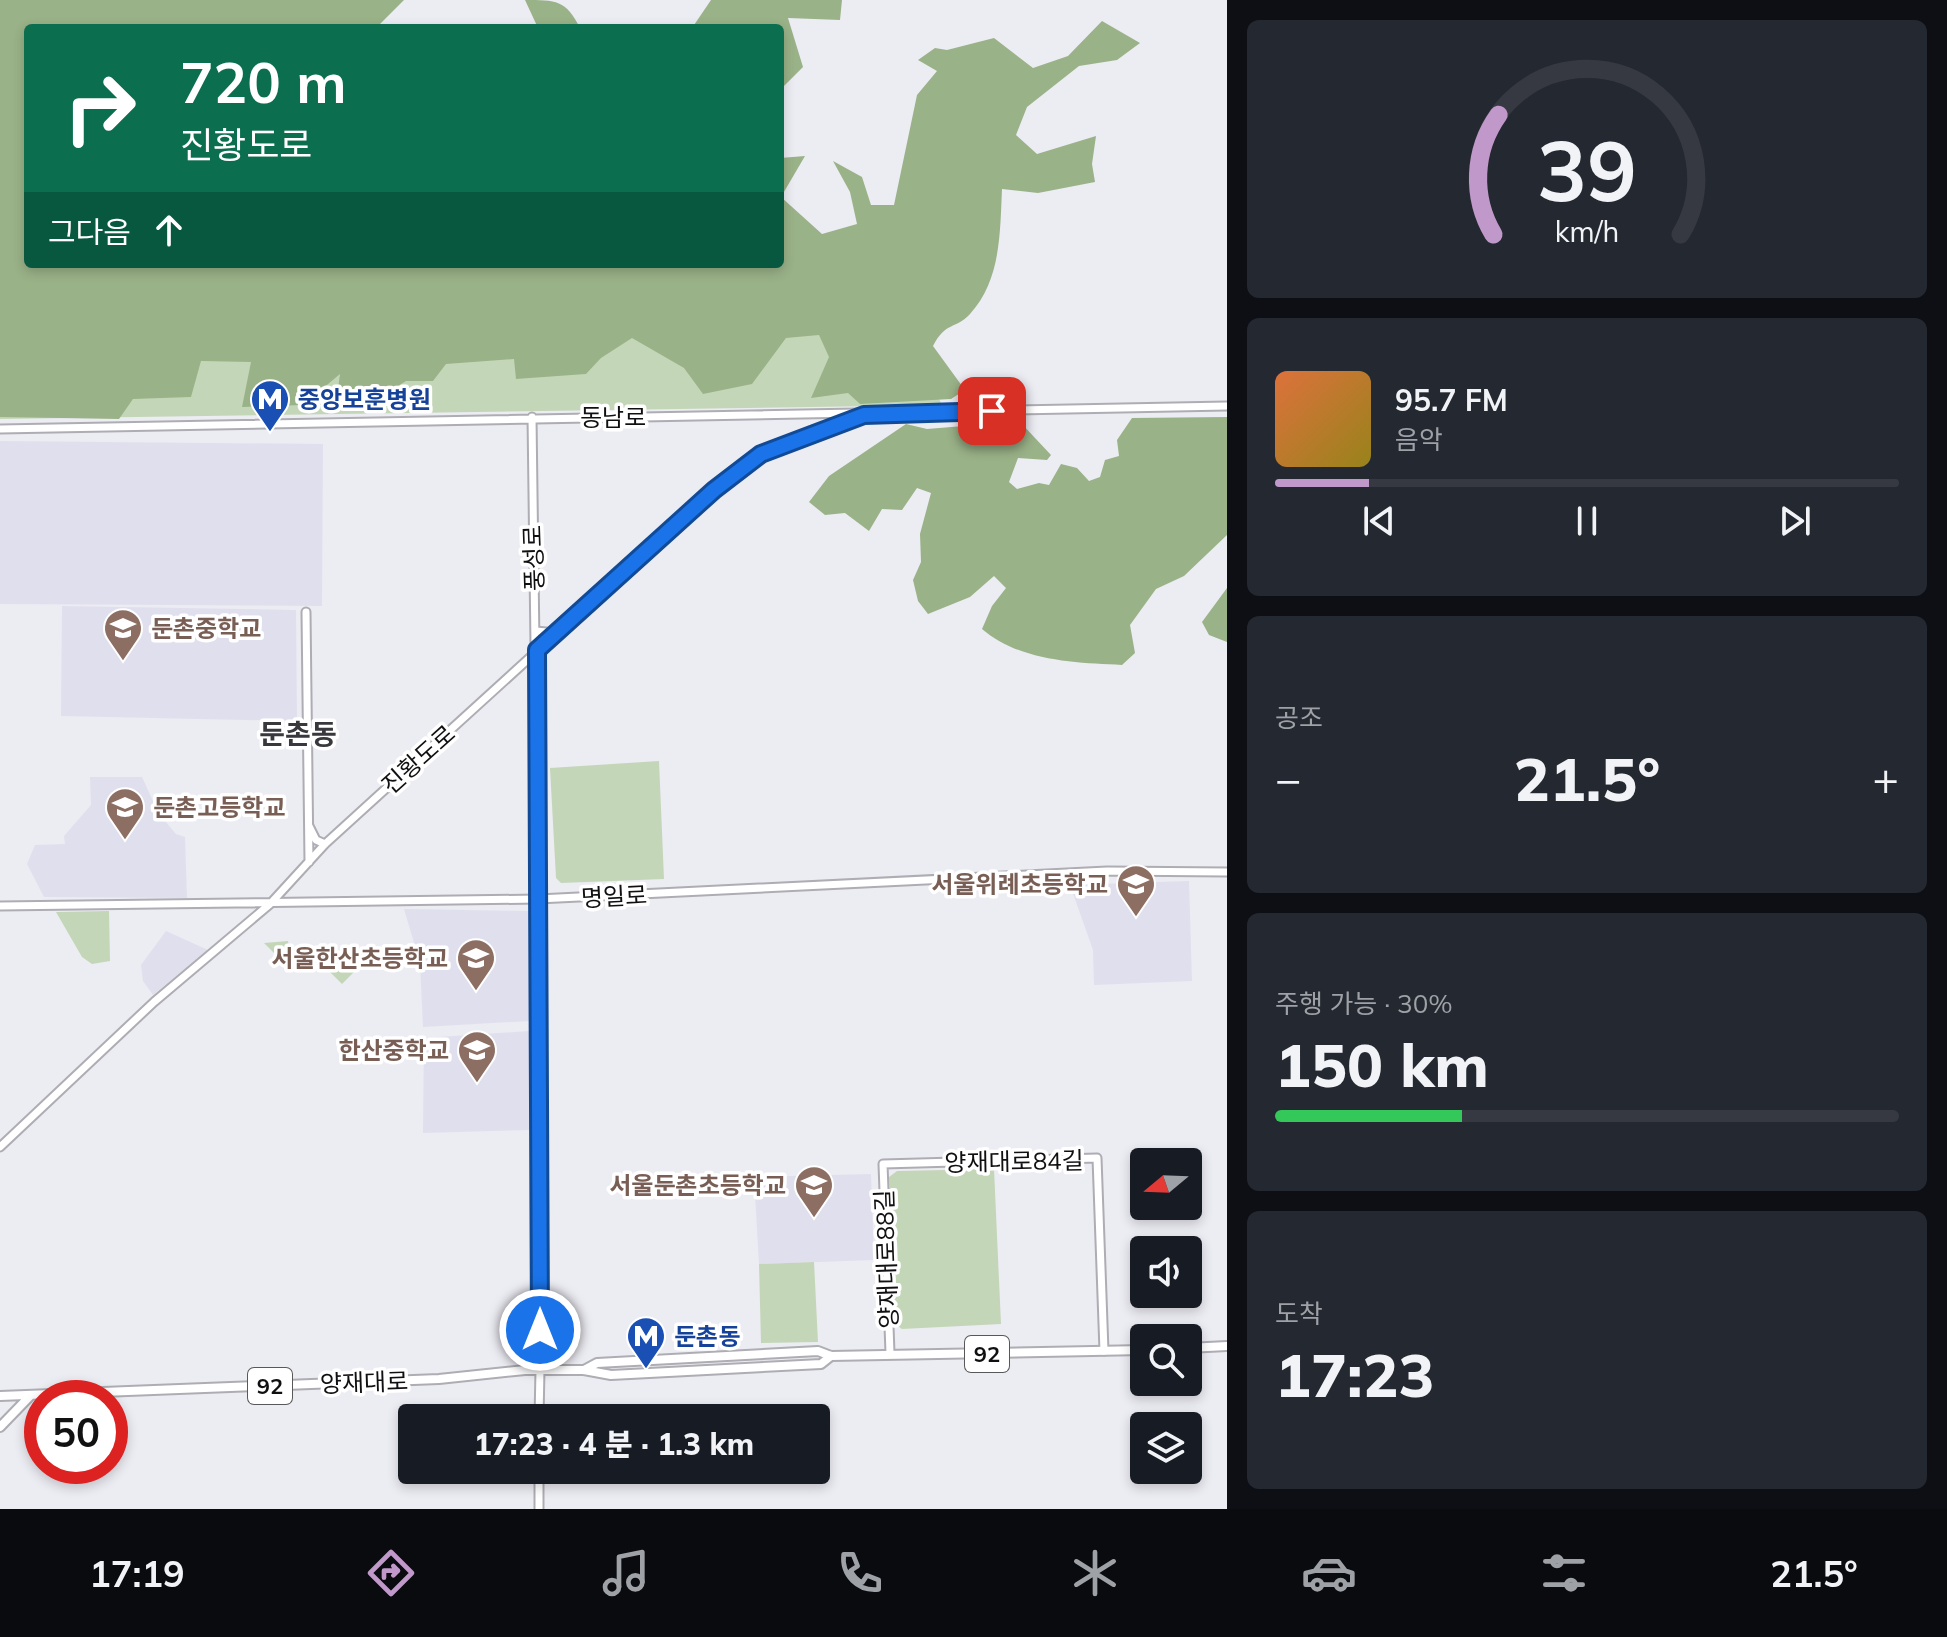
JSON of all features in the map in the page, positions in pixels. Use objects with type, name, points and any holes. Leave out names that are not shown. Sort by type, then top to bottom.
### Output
[{"type":"main road","name":"동남로","points":[[0,429],[128,430],[532,417],[864,415],[1227,406]]},
{"type":"main road","name":"진황도로","points":[[0,1147],[154,1002],[270,904],[325,844],[714,490],[761,454],[864,415]]},
{"type":"main road","name":"풍성로","points":[[532,417],[537,650],[539,1404]]},
{"type":"main road","points":[[306,612],[309,862]]},
{"type":"main road","points":[[536,631],[556,633]]},
{"type":"main road","points":[[307,821],[316,840],[325,844]]},
{"type":"main road","name":"명일로","points":[[0,906],[538,899],[846,887],[1107,871],[1227,872]]},
{"type":"main road","name":"양재대로84길","points":[[883,1164],[1097,1158],[1104,1351]]},
{"type":"main road","name":"양재대로88길","points":[[883,1164],[890,1353]]},
{"type":"main road","points":[[1202,1347],[1227,1346]]},
{"type":"main road","name":"양재대로","points":[[584,1370],[597,1363],[818,1351],[831,1356],[1130,1350]]},
{"type":"main road","name":"양재대로","points":[[128,1391],[439,1379],[540,1370],[584,1370],[597,1374],[664,1373],[821,1364],[831,1356]]},
{"type":"main road","name":"양재대로","points":[[0,1396],[24,1395]]},
{"type":"main road","points":[[0,1427],[24,1402]]},
{"type":"main road","points":[[539,1484],[539,1509]]},
{"type":"shaded area","name":"중앙보훈병원","points":[[0,441],[323,444],[322,606],[0,604]]},
{"type":"shaded area","points":[[62,606],[296,610],[297,721],[61,716]]},
{"type":"shaded area","name":"둔촌고등학교","points":[[90,777],[142,777],[159,814],[176,834],[185,837],[187,898],[44,897],[27,864],[35,845],[65,844],[64,836],[91,805]]},
{"type":"shaded area","name":"서울위례초등학교","points":[[1189,881],[1192,981],[1094,985],[1093,950],[1070,885]]},
{"type":"shaded area","name":"서울한산초등학교","points":[[404,909],[530,911],[530,1021],[423,1027],[420,963]]},
{"type":"shaded area","points":[[166,931],[208,950],[153,995],[143,981],[141,965]]},
{"type":"shaded area","name":"한산중학교","points":[[530,1031],[530,1130],[423,1133],[424,1038]]},
{"type":"shaded area","name":"서울둔촌초등학교","points":[[871,1174],[874,1260],[759,1264],[754,1177]]},
{"type":"green space","points":[[0,0],[404,0],[380,24],[24,24],[24,268],[784,268],[784,200],[822,234],[857,224],[850,192],[833,161],[862,177],[871,205],[894,205],[917,95],[937,71],[918,60],[935,48],[947,50],[994,38],[1033,68],[1068,56],[1102,21],[1140,43],[1117,60],[1079,66],[1027,107],[1016,135],[1037,154],[1096,136],[1092,164],[1095,182],[1038,193],[1002,189],[997,255],[988,286],[970,314],[946,329],[933,346],[965,390],[951,399],[860,404],[848,393],[811,398],[829,357],[819,335],[786,338],[752,384],[703,394],[684,368],[632,338],[601,358],[586,374],[516,379],[514,359],[446,364],[433,381],[406,381],[361,409],[335,411],[340,374],[303,405],[242,407],[251,362],[201,361],[191,397],[133,399],[119,419],[0,417]]},
{"type":"green space","points":[[525,0],[559,4],[570,12],[578,24],[536,24]]},
{"type":"green space","points":[[711,0],[842,0],[840,20],[788,18],[803,67],[784,86],[784,24],[695,24]]},
{"type":"green space","points":[[0,99],[24,240],[24,268],[784,268],[784,264],[874,268],[942,405],[0,419]]},
{"type":"green space","points":[[805,156],[784,192],[784,158]]},
{"type":"green space","points":[[1227,417],[1227,535],[1184,576],[1156,589],[1130,625],[1135,653],[1122,665],[1048,658],[997,640],[982,629],[992,606],[1006,588],[994,576],[970,597],[928,614],[918,601],[913,580],[921,562],[920,534],[931,493],[917,488],[902,510],[882,509],[869,531],[845,513],[825,515],[809,502],[829,476],[906,424],[927,429],[976,425],[1001,429],[1020,422],[1051,455],[1047,460],[1018,458],[1009,482],[1017,489],[1039,483],[1049,485],[1061,464],[1077,468],[1089,481],[1100,477],[1105,460],[1119,456],[1117,440],[1132,418]]},
{"type":"green space","points":[[1227,588],[1227,642],[1209,635],[1202,622]]},
{"type":"green space","points":[[659,761],[664,879],[561,883],[556,878],[550,768]]},
{"type":"green space","points":[[109,911],[110,961],[92,964],[82,957],[56,912]]},
{"type":"green space","points":[[288,941],[292,971],[264,943]]},
{"type":"green space","points":[[345,948],[361,965],[342,984],[326,968]]},
{"type":"green space","points":[[994,1169],[1001,1324],[902,1329],[895,1324],[889,1177],[897,1171]]},
{"type":"green space","points":[[814,1262],[818,1342],[761,1343],[759,1264]]},
{"type":"place","name":"중앙보훈병원","points":[[270,433]]},
{"type":"place","name":"둔촌중학교","points":[[123,662]]},
{"type":"place","name":"둔촌고등학교","points":[[125,841]]},
{"type":"place","name":"서울위례초등학교","points":[[1136,918]]},
{"type":"place","name":"서울한산초등학교","points":[[476,992]]},
{"type":"place","name":"한산중학교","points":[[477,1084]]},
{"type":"place","name":"서울둔촌초등학교","points":[[814,1219]]},
{"type":"place","name":"둔촌동","points":[[646,1370]]},
{"type":"district","name":"둔촌동","points":[[298,733]]},
{"type":"route","points":[[540,1330],[537,650],[714,490],[761,454],[864,415],[992,411]]}]
